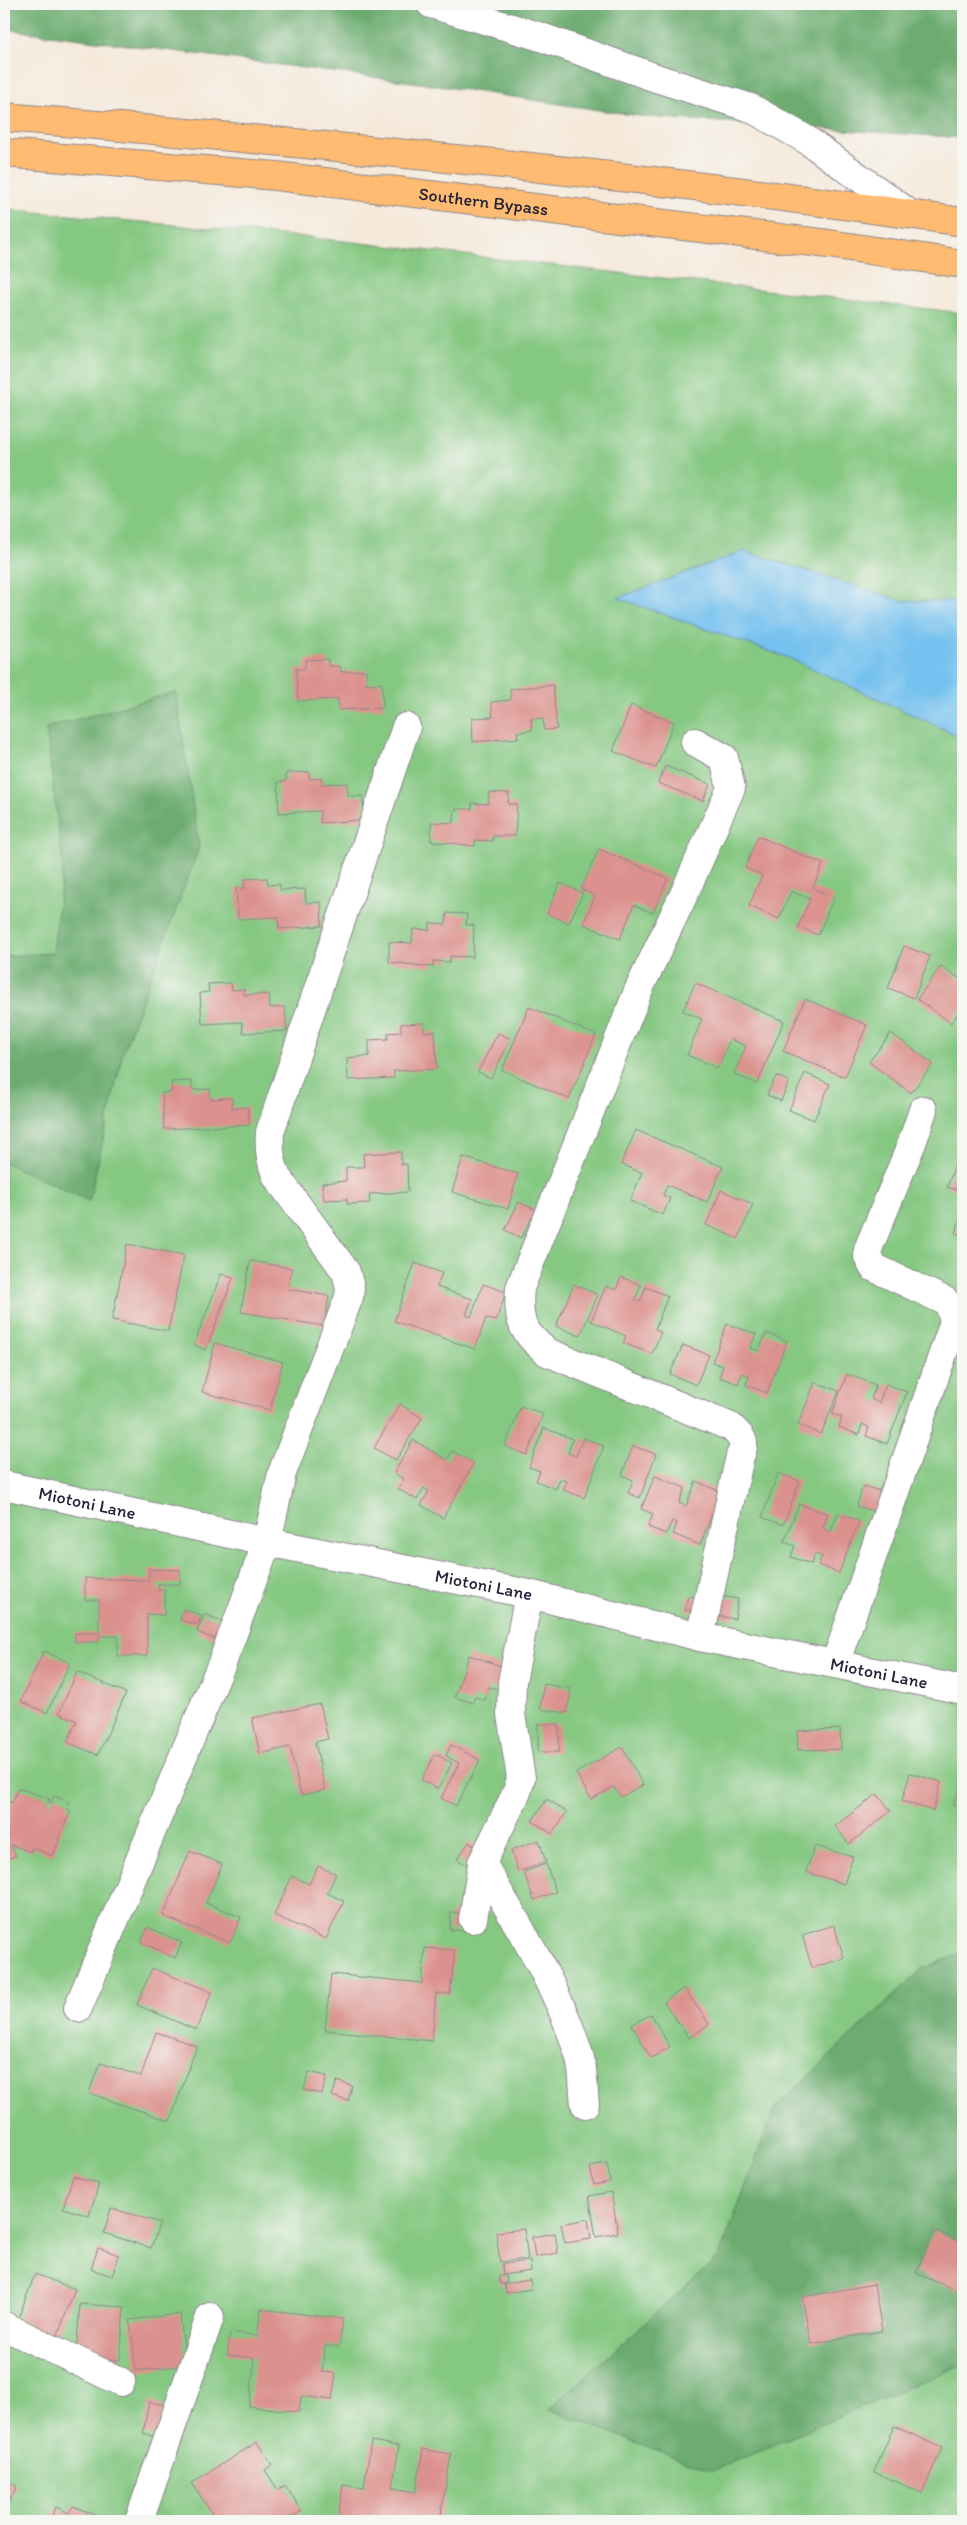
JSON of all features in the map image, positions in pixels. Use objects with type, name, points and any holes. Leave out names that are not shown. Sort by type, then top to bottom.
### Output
[{"type":"highway","name":"Southern Bypass","points":[[4,117],[285,141],[818,200],[963,222]]},
{"type":"highway","name":"Southern Bypass","points":[[4,153],[276,176],[829,244],[963,264]]},
{"type":"street","points":[[431,4],[538,36],[659,79],[739,102],[807,140],[910,214]]},
{"type":"street","points":[[78,2008],[222,1663],[267,1542],[278,1485],[350,1288],[346,1272],[277,1177],[271,1164],[270,1132],[406,727]]},
{"type":"street","points":[[695,742],[724,758],[731,788],[638,991],[520,1288],[519,1301],[524,1329],[529,1337],[547,1352],[731,1427],[743,1439],[744,1447],[740,1456],[700,1637]]},
{"type":"street","points":[[835,1664],[954,1322],[950,1306],[946,1301],[873,1267],[868,1257],[868,1249],[912,1144],[923,1110]]},
{"type":"street","name":"Miotoni Lane","points":[[4,1485],[267,1542],[529,1594],[700,1637],[963,1690]]},
{"type":"street","points":[[473,1919],[482,1863],[517,1792],[521,1778],[511,1714],[512,1682],[529,1594]]},
{"type":"street","points":[[482,1863],[536,1956],[563,2012],[580,2056],[585,2104]]},
{"type":"street","points":[[139,2521],[210,2317]]},
{"type":"street","points":[[4,2326],[121,2382]]},
{"type":"green space","points":[[4,4],[963,4],[963,138],[646,117],[426,84],[4,29]]},
{"type":"green space","points":[[4,209],[344,241],[963,313],[963,2521],[4,2521]]},
{"type":"green space","points":[[176,692],[199,847],[123,1052],[89,1201],[4,1162],[4,956],[53,953],[63,867],[46,728]]},
{"type":"green space","points":[[963,1952],[963,2364],[712,2471],[549,2409],[719,2257],[775,2108],[922,1969]]},
{"type":"water","points":[[744,551],[903,601],[963,601],[963,738],[789,658],[618,598]]},
{"type":"building","points":[[328,659],[328,666],[340,666],[341,672],[366,670],[366,684],[382,683],[383,708],[339,710],[338,699],[298,701],[296,669],[305,669],[305,660]]},
{"type":"building","points":[[553,685],[557,729],[544,730],[543,718],[531,719],[532,730],[517,732],[518,738],[473,742],[472,718],[493,717],[491,702],[511,700],[510,689]]},
{"type":"building","points":[[631,705],[674,722],[656,768],[613,751]]},
{"type":"building","points":[[665,766],[710,784],[703,801],[658,783]]},
{"type":"building","points":[[309,772],[309,779],[322,778],[322,784],[347,783],[348,796],[363,796],[364,820],[320,823],[320,811],[279,813],[278,782],[286,781],[286,773]]},
{"type":"building","points":[[489,792],[509,793],[508,804],[517,804],[515,836],[493,836],[492,841],[475,840],[475,846],[431,841],[431,822],[454,823],[455,809],[472,809],[472,803],[488,804]]},
{"type":"building","points":[[758,836],[823,864],[813,888],[834,897],[818,935],[798,927],[810,899],[791,891],[779,919],[749,906],[762,875],[745,868]]},
{"type":"building","points":[[599,849],[668,878],[653,913],[634,905],[620,939],[583,924],[595,896],[581,889]]},
{"type":"building","points":[[267,878],[268,885],[280,884],[280,890],[305,889],[306,903],[321,902],[322,926],[279,929],[278,917],[238,919],[236,888],[245,888],[244,879]]},
{"type":"building","points":[[560,883],[583,893],[569,923],[547,914]]},
{"type":"building","points":[[447,913],[467,914],[466,925],[474,925],[473,957],[450,956],[450,962],[433,961],[433,967],[389,962],[389,942],[412,943],[413,929],[430,930],[430,923],[446,924]]},
{"type":"building","points":[[904,946],[930,956],[914,998],[888,988]]},
{"type":"building","points":[[941,966],[963,981],[963,1006],[951,1023],[917,999]]},
{"type":"building","points":[[231,983],[232,990],[244,989],[244,995],[269,994],[270,1008],[285,1007],[287,1031],[243,1033],[242,1022],[202,1024],[200,993],[209,992],[208,984]]},
{"type":"building","points":[[695,983],[784,1021],[757,1084],[734,1074],[746,1046],[730,1039],[718,1068],[687,1055],[702,1019],[683,1011]]},
{"type":"building","points":[[805,999],[867,1025],[845,1077],[783,1051]]},
{"type":"building","points":[[529,1007],[596,1035],[569,1099],[502,1070]]},
{"type":"building","points":[[424,1023],[424,1032],[435,1031],[437,1069],[394,1071],[394,1078],[348,1080],[347,1058],[369,1056],[369,1040],[388,1039],[388,1033],[401,1032],[401,1024]]},
{"type":"building","points":[[498,1033],[511,1039],[491,1078],[478,1072]]},
{"type":"building","points":[[891,1033],[933,1064],[911,1093],[869,1062]]},
{"type":"building","points":[[805,1073],[830,1084],[814,1120],[789,1110]]},
{"type":"building","points":[[776,1076],[789,1081],[781,1101],[767,1095]]},
{"type":"building","points":[[192,1081],[192,1090],[210,1089],[210,1099],[232,1098],[232,1108],[248,1107],[249,1125],[164,1129],[162,1093],[172,1092],[171,1082]]},
{"type":"building","points":[[636,1130],[723,1167],[707,1202],[667,1185],[663,1195],[670,1198],[663,1215],[630,1201],[642,1173],[621,1164]]},
{"type":"building","points":[[960,1151],[963,1152],[963,1192],[947,1187]]},
{"type":"building","points":[[401,1152],[401,1165],[407,1164],[408,1192],[369,1194],[370,1203],[347,1204],[347,1199],[324,1200],[322,1183],[346,1181],[346,1167],[364,1167],[363,1154]]},
{"type":"building","points":[[463,1157],[518,1174],[508,1209],[452,1192]]},
{"type":"building","points":[[721,1190],[753,1204],[738,1239],[706,1225]]},
{"type":"building","points":[[519,1202],[536,1210],[521,1238],[505,1230]]},
{"type":"building","points":[[963,1213],[963,1236],[955,1233]]},
{"type":"building","points":[[127,1244],[184,1255],[168,1331],[112,1320]]},
{"type":"building","points":[[250,1261],[292,1268],[288,1289],[329,1296],[324,1326],[241,1312]]},
{"type":"building","points":[[415,1263],[442,1273],[437,1287],[472,1299],[466,1315],[471,1317],[483,1284],[506,1292],[496,1321],[486,1318],[475,1349],[394,1321]]},
{"type":"building","points":[[221,1274],[233,1278],[206,1350],[194,1345]]},
{"type":"building","points":[[621,1277],[641,1285],[635,1300],[640,1302],[646,1287],[668,1296],[655,1329],[661,1332],[652,1354],[623,1343],[626,1336],[591,1321],[606,1286],[616,1290]]},
{"type":"building","points":[[574,1284],[598,1295],[580,1336],[556,1326]]},
{"type":"building","points":[[727,1324],[756,1334],[750,1348],[759,1351],[766,1333],[787,1341],[767,1393],[746,1385],[749,1376],[742,1373],[738,1384],[719,1377],[723,1366],[712,1362]]},
{"type":"building","points":[[215,1343],[283,1362],[270,1410],[202,1392]]},
{"type":"building","points":[[683,1345],[709,1355],[696,1385],[670,1374]]},
{"type":"building","points":[[847,1374],[876,1385],[871,1399],[879,1403],[886,1384],[907,1392],[887,1444],[866,1436],[869,1427],[862,1424],[859,1435],[839,1427],[842,1417],[832,1414]]},
{"type":"building","points":[[815,1382],[839,1391],[821,1434],[798,1425]]},
{"type":"building","points":[[400,1404],[422,1418],[396,1460],[374,1448]]},
{"type":"building","points":[[521,1406],[543,1414],[527,1455],[505,1446]]},
{"type":"building","points":[[544,1428],[573,1439],[568,1453],[576,1456],[583,1438],[604,1446],[584,1498],[563,1490],[567,1481],[560,1479],[556,1489],[536,1481],[540,1471],[529,1467]]},
{"type":"building","points":[[413,1440],[447,1460],[452,1451],[474,1463],[443,1518],[421,1505],[429,1491],[424,1488],[417,1500],[398,1489],[404,1479],[394,1473]]},
{"type":"building","points":[[633,1446],[656,1454],[640,1498],[628,1493],[633,1480],[622,1475]]},
{"type":"building","points":[[778,1473],[800,1481],[783,1525],[762,1517]]},
{"type":"building","points":[[655,1476],[685,1488],[679,1503],[686,1506],[696,1481],[721,1492],[700,1545],[673,1534],[677,1523],[672,1521],[666,1534],[648,1527],[653,1514],[641,1509]]},
{"type":"building","points":[[863,1486],[883,1492],[876,1512],[857,1506]]},
{"type":"building","points":[[799,1504],[828,1514],[823,1528],[831,1532],[838,1513],[859,1521],[839,1573],[818,1565],[822,1556],[815,1554],[811,1564],[791,1557],[795,1546],[784,1542]]},
{"type":"building","points":[[149,1569],[180,1570],[180,1584],[158,1584],[158,1590],[165,1590],[164,1615],[147,1614],[147,1656],[118,1656],[118,1636],[99,1636],[99,1642],[75,1642],[75,1633],[99,1633],[99,1600],[85,1600],[85,1578],[149,1580]]},
{"type":"building","points":[[688,1596],[702,1598],[700,1613],[685,1610]]},
{"type":"building","points":[[720,1596],[738,1599],[735,1619],[717,1616]]},
{"type":"building","points":[[183,1609],[201,1615],[198,1625],[180,1620]]},
{"type":"building","points":[[204,1614],[227,1623],[220,1641],[197,1632]]},
{"type":"building","points":[[44,1651],[70,1663],[47,1713],[21,1701]]},
{"type":"building","points":[[469,1655],[504,1667],[497,1689],[489,1687],[485,1700],[475,1697],[473,1703],[455,1697]]},
{"type":"building","points":[[77,1672],[126,1693],[98,1755],[67,1742],[77,1721],[59,1713]]},
{"type":"building","points":[[544,1684],[571,1689],[567,1713],[540,1709]]},
{"type":"building","points":[[320,1704],[328,1739],[315,1742],[325,1790],[301,1795],[290,1747],[260,1754],[252,1718]]},
{"type":"building","points":[[538,1724],[559,1724],[559,1752],[538,1752]]},
{"type":"building","points":[[840,1729],[841,1749],[798,1750],[797,1731]]},
{"type":"building","points":[[451,1745],[480,1760],[456,1806],[441,1798],[459,1763],[446,1756]]},
{"type":"building","points":[[622,1747],[643,1785],[621,1797],[614,1787],[591,1799],[576,1773]]},
{"type":"building","points":[[435,1754],[452,1763],[438,1789],[421,1780]]},
{"type":"building","points":[[910,1773],[941,1782],[933,1811],[902,1801]]},
{"type":"building","points":[[963,1781],[963,1809],[953,1805]]},
{"type":"building","points":[[18,1788],[50,1799],[48,1802],[51,1803],[54,1796],[69,1802],[67,1809],[71,1811],[58,1838],[60,1839],[53,1856],[32,1848],[31,1852],[11,1845],[16,1856],[4,1860],[4,1827],[6,1821],[4,1820],[4,1800],[12,1803]]},
{"type":"building","points":[[877,1794],[891,1811],[849,1844],[835,1826]]},
{"type":"building","points":[[547,1799],[567,1812],[552,1834],[532,1821]]},
{"type":"building","points":[[539,1840],[546,1862],[518,1872],[511,1850]]},
{"type":"building","points":[[469,1842],[484,1851],[472,1868],[457,1859]]},
{"type":"building","points":[[815,1846],[853,1857],[844,1884],[806,1872]]},
{"type":"building","points":[[190,1851],[222,1864],[206,1903],[241,1917],[230,1943],[163,1916]]},
{"type":"building","points":[[546,1864],[556,1892],[534,1900],[524,1872]]},
{"type":"building","points":[[318,1866],[336,1874],[327,1893],[344,1901],[326,1939],[274,1915],[292,1876],[309,1884]]},
{"type":"building","points":[[451,1912],[469,1913],[469,1931],[450,1930]]},
{"type":"building","points":[[834,1925],[844,1958],[812,1968],[802,1935]]},
{"type":"building","points":[[148,1927],[182,1943],[175,1958],[141,1942]]},
{"type":"building","points":[[425,1948],[455,1950],[450,1994],[436,1993],[432,2041],[325,2030],[331,1974],[422,1983]]},
{"type":"building","points":[[152,1968],[212,1992],[196,2030],[137,2005]]},
{"type":"building","points":[[684,1988],[709,2024],[689,2038],[664,2002]]},
{"type":"building","points":[[651,2014],[670,2047],[651,2058],[632,2025]]},
{"type":"building","points":[[156,2032],[197,2046],[170,2121],[89,2093],[100,2063],[141,2076]]},
{"type":"building","points":[[309,2072],[327,2076],[322,2094],[304,2090]]},
{"type":"building","points":[[337,2081],[352,2086],[348,2101],[332,2096]]},
{"type":"building","points":[[607,2164],[610,2182],[594,2185],[590,2167]]},
{"type":"building","points":[[73,2176],[99,2184],[89,2216],[63,2208]]},
{"type":"building","points":[[611,2192],[618,2233],[596,2237],[589,2196]]},
{"type":"building","points":[[111,2208],[160,2223],[151,2248],[104,2233]]},
{"type":"building","points":[[588,2219],[591,2239],[565,2243],[561,2224]]},
{"type":"building","points":[[524,2229],[528,2259],[500,2262],[496,2232]]},
{"type":"building","points":[[934,2231],[963,2243],[963,2293],[916,2273]]},
{"type":"building","points":[[555,2233],[558,2253],[535,2257],[532,2237]]},
{"type":"building","points":[[98,2248],[119,2255],[112,2276],[91,2269]]},
{"type":"building","points":[[530,2261],[531,2271],[503,2275],[502,2264]]},
{"type":"building","points":[[35,2274],[75,2289],[57,2337],[17,2321]]},
{"type":"building","points":[[499,2276],[506,2276],[507,2283],[500,2284]]},
{"type":"building","points":[[530,2280],[532,2289],[506,2293],[504,2284]]},
{"type":"building","points":[[874,2284],[882,2331],[811,2344],[802,2297]]},
{"type":"building","points":[[80,2304],[124,2307],[120,2360],[76,2357]]},
{"type":"building","points":[[261,2309],[343,2319],[339,2347],[325,2345],[322,2372],[336,2373],[332,2400],[301,2396],[299,2412],[249,2406],[255,2358],[227,2355],[230,2332],[257,2336]]},
{"type":"building","points":[[180,2314],[186,2365],[136,2371],[130,2320]]},
{"type":"building","points":[[149,2402],[164,2405],[157,2437],[143,2434]]},
{"type":"building","points":[[894,2426],[942,2448],[922,2493],[874,2472]]},
{"type":"building","points":[[371,2441],[399,2446],[392,2488],[416,2492],[423,2449],[451,2454],[440,2521],[367,2521],[338,2517],[343,2485],[364,2488]]},
{"type":"building","points":[[257,2442],[272,2465],[265,2470],[278,2490],[285,2485],[302,2511],[285,2521],[217,2521],[192,2483]]},
{"type":"building","points":[[4,2480],[17,2486],[4,2512]]},
{"type":"building","points":[[73,2506],[101,2518],[99,2521],[50,2521],[56,2507],[69,2513]]}]
